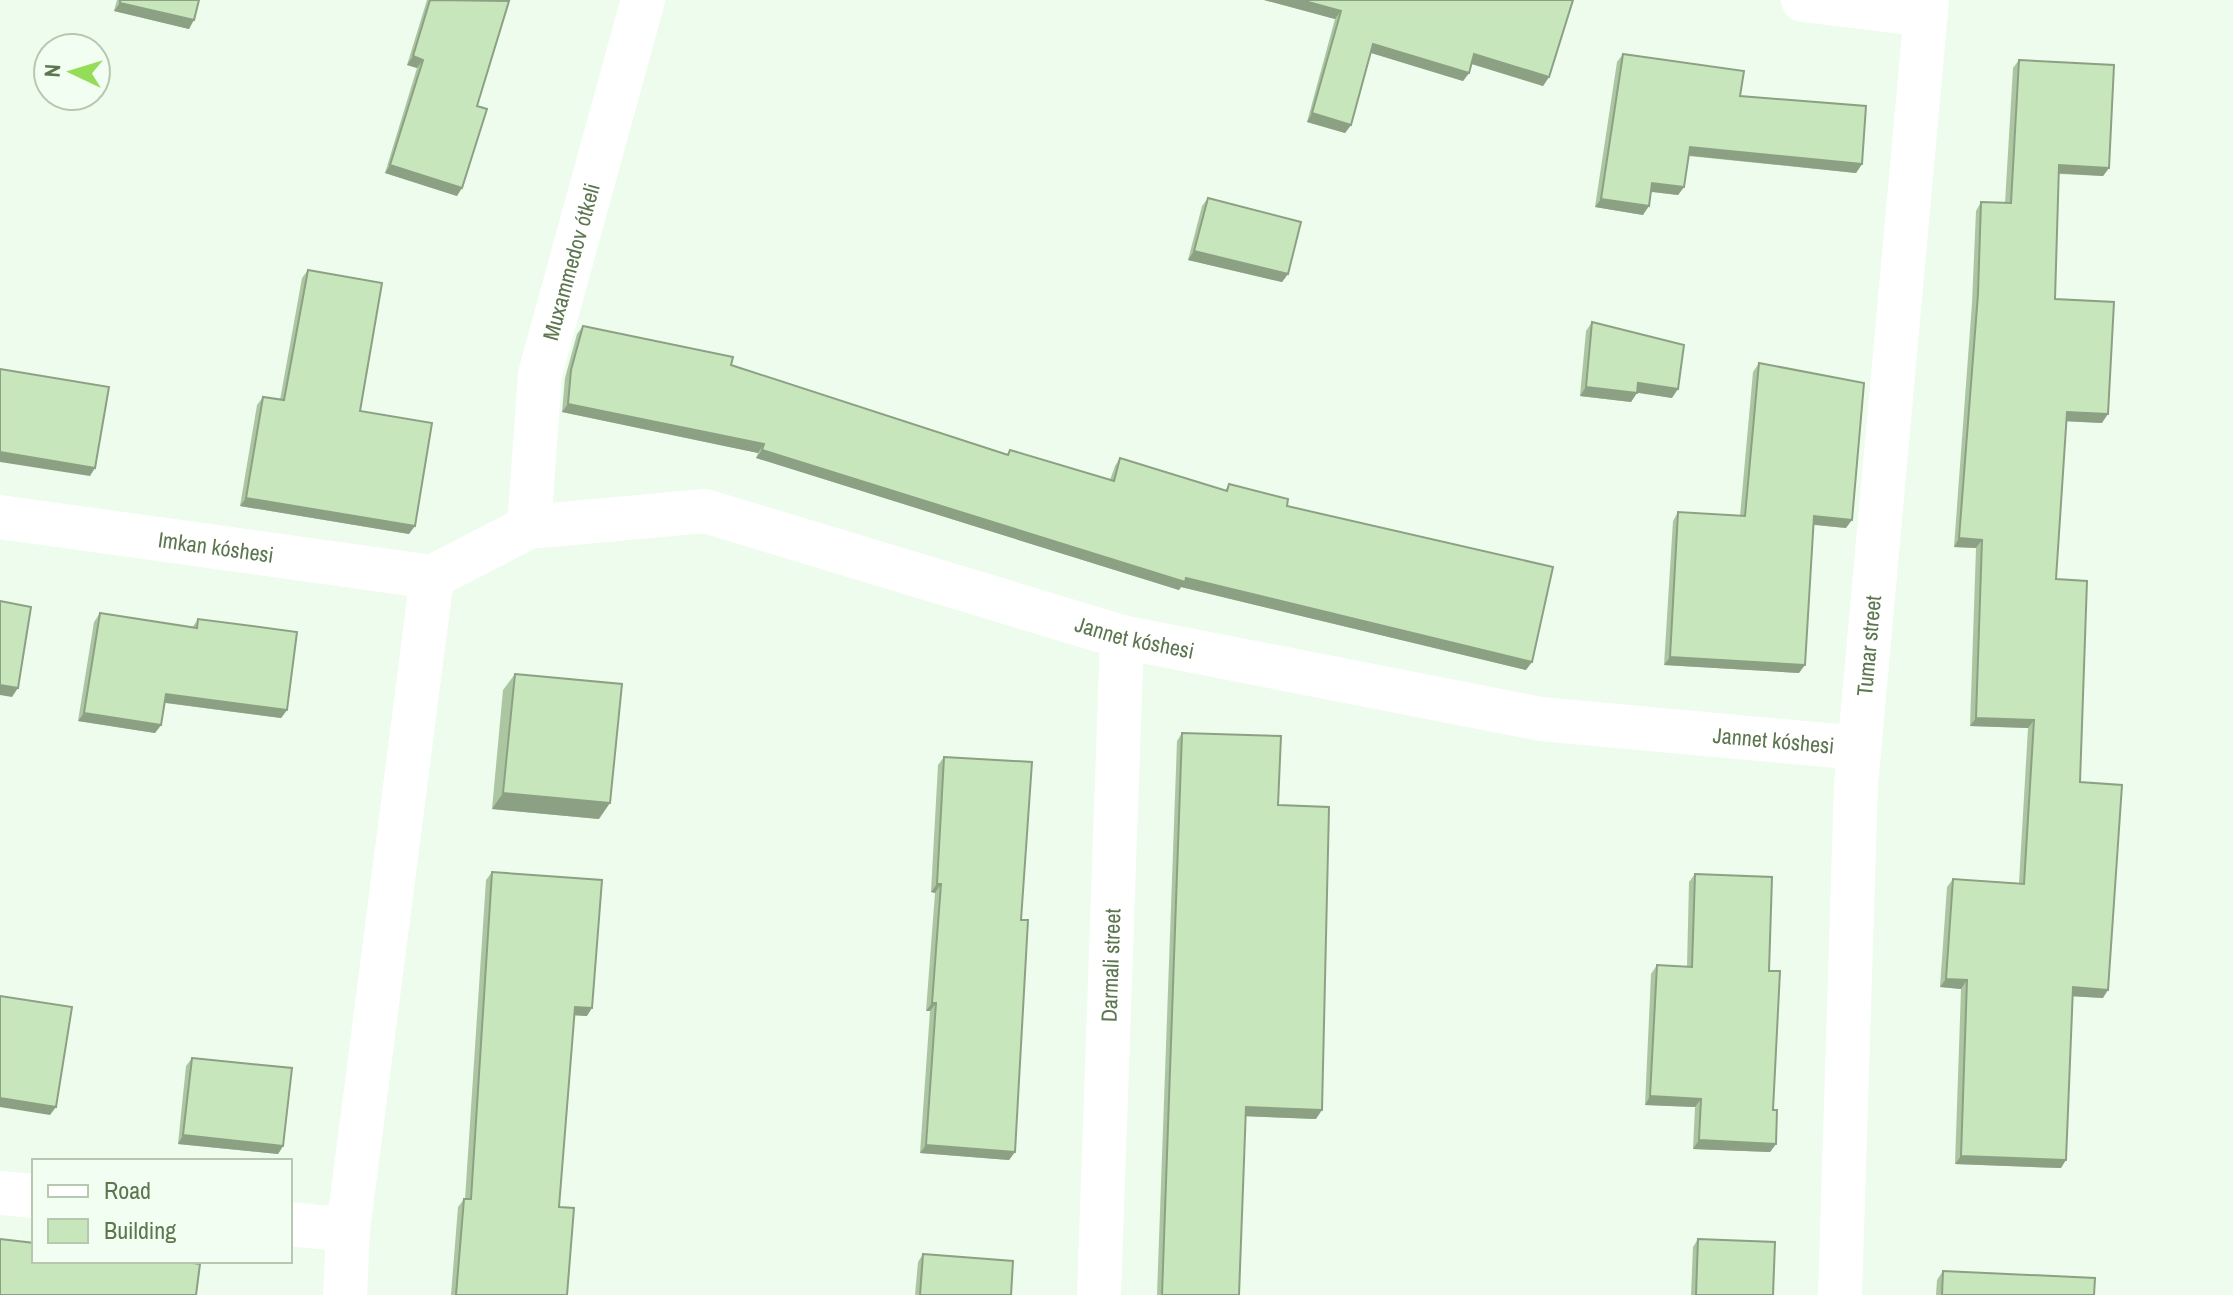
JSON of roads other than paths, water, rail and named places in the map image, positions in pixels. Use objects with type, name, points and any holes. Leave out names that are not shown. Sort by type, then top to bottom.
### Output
[{"type":"street","name":"Muxammedov ótkeli","points":[[529,527],[540,374],[643,0]]},
{"type":"street","points":[[1803,0],[1927,8]]},
{"type":"street","name":"Tumar street","points":[[1840,1295],[1859,748],[1927,8]]},
{"type":"street","name":"Jannet kóshesi","points":[[432,577],[529,527],[705,511],[1122,637],[1541,719],[1859,748]]},
{"type":"street","name":"Imkan kóshesi","points":[[0,517],[432,577]]},
{"type":"street","points":[[345,1295],[348,1230],[432,577]]},
{"type":"street","name":"Darmali street","points":[[1099,1295],[1122,637]]},
{"type":"street","points":[[0,1193],[32,1196]]},
{"type":"street","points":[[292,1224],[348,1230]]}]
